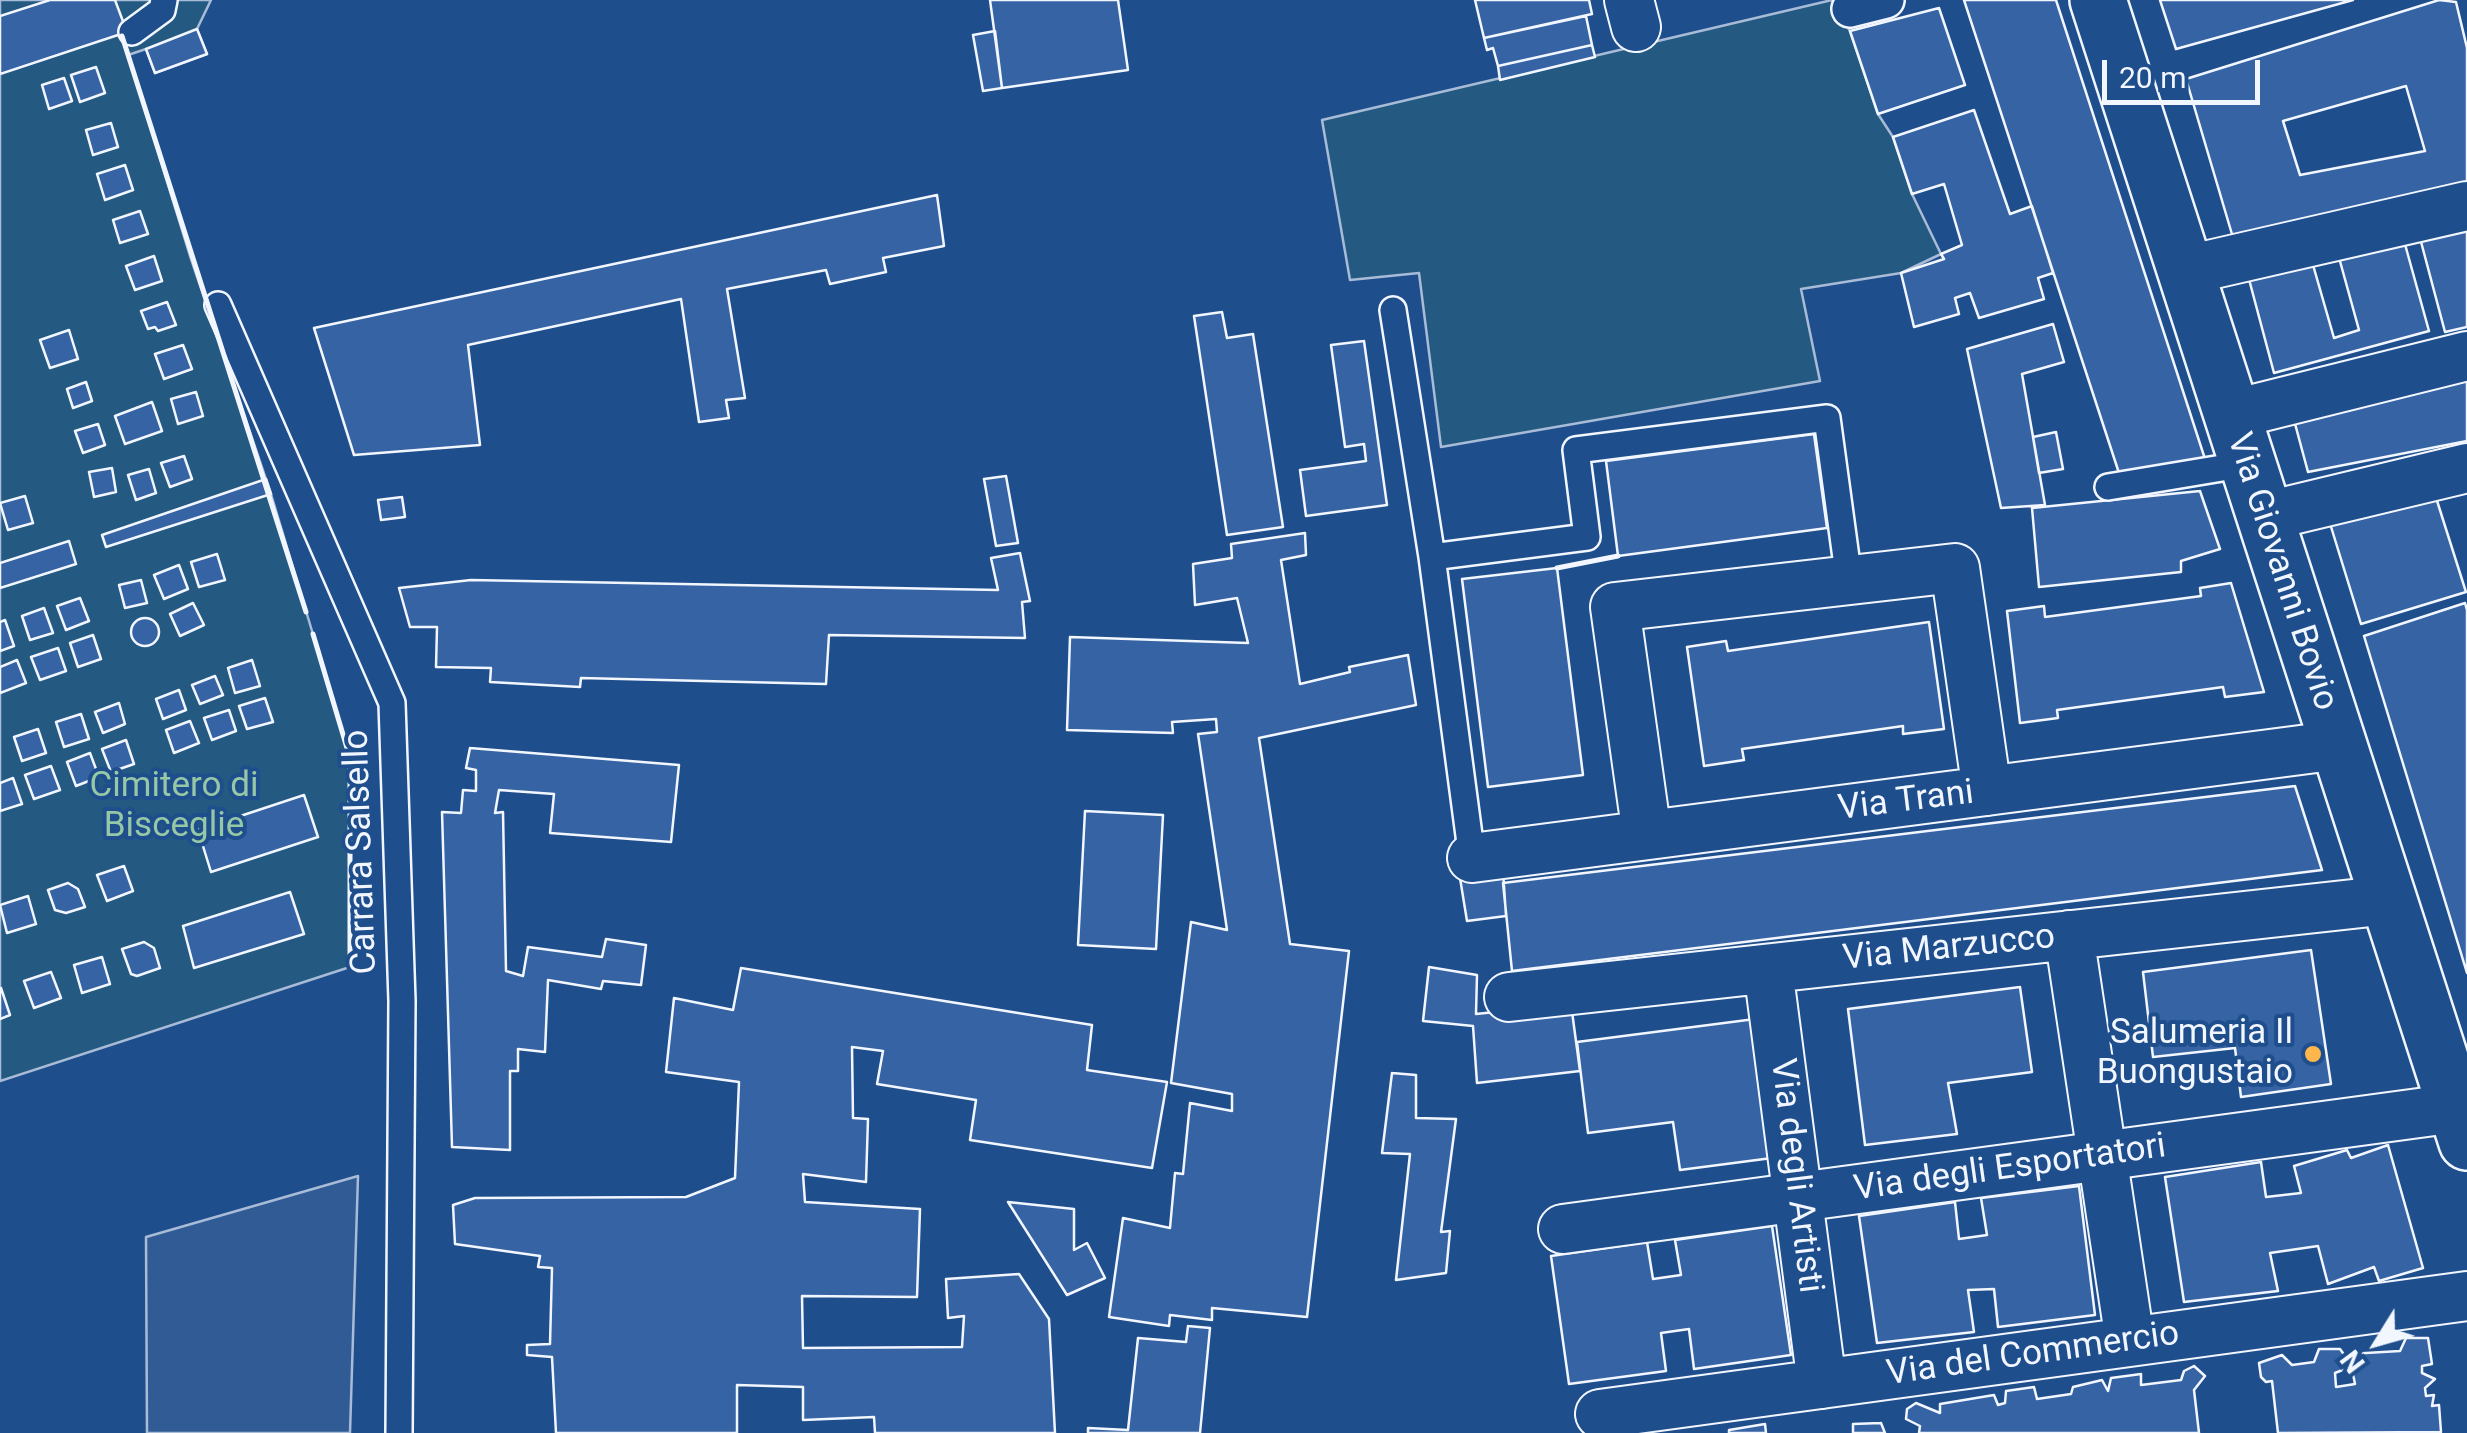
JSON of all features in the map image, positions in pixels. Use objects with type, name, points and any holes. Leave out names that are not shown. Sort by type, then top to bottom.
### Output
[{"type":"street","points":[[1850,9],[1886,0]]},
{"type":"street","name":"Via Giovanni Bovio","points":[[2098,0],[2389,900],[2451,1038],[2462,1125]]},
{"type":"street","points":[[2183,271],[2467,206]]},
{"type":"street","points":[[2238,440],[2467,356]]},
{"type":"street","points":[[2263,516],[2467,468]]},
{"type":"street","points":[[1647,835],[1614,607],[1956,568],[1987,791]]},
{"type":"street","name":"Via Trani","points":[[1472,858],[2338,746]]},
{"type":"street","name":"Via Marzucco","points":[[1509,998],[2389,900]]},
{"type":"street","points":[[2069,935],[2130,1341]]},
{"type":"street","name":"Via degli Artisti","points":[[1768,969],[1822,1384]]},
{"type":"street","name":"Via degli Esportatori","points":[[1563,1229],[2102,1156],[2462,1125]]},
{"type":"street","name":"Via del Commercio","points":[[1600,1414],[2467,1296]]},
{"type":"lane","points":[[132,32],[162,10],[164,0]]},
{"type":"lane","name":"Carrara Salsello","points":[[218,305],[392,703],[402,1001],[398,1433]]},
{"type":"lane","points":[[1393,310],[1432,557],[1472,858]]},
{"type":"lane","points":[[1432,557],[1587,537],[1576,450],[1827,418],[1849,580]]},
{"type":"lane","points":[[2108,487],[2238,440]]},
{"type":"green space","name":"Cimitero di Bisceglie","points":[[0,0],[211,0],[197,29],[207,54],[155,73],[146,49],[128,55],[190,256],[271,494],[350,758],[350,967],[0,1081]]},
{"type":"green space","points":[[1832,0],[1850,31],[1878,114],[1893,137],[1912,194],[1941,254],[1901,273],[1801,289],[1820,381],[1441,447],[1419,273],[1350,280],[1322,120]]},
{"type":"shaded area","points":[[358,1176],[350,1433],[147,1433],[146,1237]]},
{"type":"building","points":[[50,0],[115,0],[127,32],[0,74],[0,16]]},
{"type":"building","points":[[990,0],[1118,0],[1128,70],[1002,88]]},
{"type":"building","points":[[1475,0],[1589,0],[1592,14],[1484,38]]},
{"type":"building","points":[[1964,0],[2056,0],[2205,459],[2119,473]]},
{"type":"building","points":[[2160,0],[2353,0],[2176,49]]},
{"type":"building","points":[[2439,0],[2456,2],[2467,48],[2467,189],[2234,241],[2186,79]],"holes":[[[2406,86],[2425,151],[2300,175],[2283,121]]]},
{"type":"building","points":[[1939,8],[1965,85],[1878,114],[1850,31]]},
{"type":"building","points":[[1586,16],[1592,45],[1498,66],[1493,48],[1487,50],[1484,38]]},
{"type":"building","points":[[197,29],[207,54],[155,73],[146,49]]},
{"type":"building","points":[[995,31],[1002,88],[983,91],[973,35]]},
{"type":"building","points":[[1592,45],[1595,57],[1500,80],[1498,66]]},
{"type":"building","points":[[96,67],[105,93],[80,102],[71,75]]},
{"type":"building","points":[[64,78],[72,101],[49,109],[42,85]]},
{"type":"building","points":[[1974,110],[2010,214],[2032,206],[2053,273],[2038,278],[2044,299],[1979,318],[1970,293],[1955,298],[1959,314],[1914,327],[1901,273],[1944,259],[1941,254],[1962,245],[1944,184],[1912,194],[1893,137]]},
{"type":"building","points":[[111,123],[118,147],[93,155],[86,130]]},
{"type":"building","points":[[125,165],[133,190],[105,200],[97,174]]},
{"type":"building","points":[[937,195],[944,246],[883,258],[886,272],[830,284],[826,270],[727,289],[745,398],[726,400],[729,418],[699,422],[681,299],[468,345],[480,445],[354,455],[314,328]]},
{"type":"building","points":[[140,211],[148,234],[120,243],[113,220]]},
{"type":"building","points":[[2467,227],[2467,327],[2445,332],[2420,238]]},
{"type":"building","points":[[2403,237],[2429,331],[2274,373],[2246,268],[2309,251],[2334,338],[2359,330],[2338,254]]},
{"type":"building","points":[[154,256],[162,281],[135,290],[126,266]]},
{"type":"building","points":[[167,302],[176,325],[158,331],[155,327],[148,329],[141,311]]},
{"type":"building","points":[[1222,312],[1227,338],[1253,334],[1283,527],[1227,535],[1194,316]]},
{"type":"building","points":[[2053,324],[2064,362],[2022,374],[2045,505],[2001,508],[1967,349]]},
{"type":"building","points":[[69,330],[78,359],[50,368],[40,340]]},
{"type":"building","points":[[1364,341],[1387,505],[1306,516],[1300,470],[1366,461],[1364,444],[1345,447],[1331,345]]},
{"type":"building","points":[[183,345],[192,369],[164,379],[155,354]]},
{"type":"building","points":[[2467,381],[2467,441],[2308,472],[2294,420]]},
{"type":"building","points":[[86,382],[92,401],[73,408],[67,389]]},
{"type":"building","points":[[196,392],[203,416],[178,424],[171,399]]},
{"type":"building","points":[[152,402],[162,431],[125,444],[115,416]]},
{"type":"building","points":[[98,424],[105,445],[83,453],[75,431]]},
{"type":"building","points":[[2056,432],[2063,469],[2039,473],[2033,437]]},
{"type":"building","points":[[1814,434],[1827,528],[1618,556],[1606,461]]},
{"type":"building","points":[[184,456],[192,479],[170,487],[161,463]]},
{"type":"building","points":[[112,468],[116,492],[94,497],[89,472]]},
{"type":"building","points":[[149,469],[156,493],[136,500],[128,475]]},
{"type":"building","points":[[1006,476],[1018,543],[996,546],[984,479]]},
{"type":"building","points":[[266,479],[271,494],[106,547],[102,535]]},
{"type":"building","points":[[2432,485],[2466,592],[2361,624],[2328,517]]},
{"type":"building","points":[[2200,491],[2220,549],[2181,561],[2181,572],[2039,587],[2032,508]]},
{"type":"building","points":[[25,496],[33,523],[8,530],[0,503]]},
{"type":"building","points":[[402,497],[405,517],[381,520],[378,500]]},
{"type":"building","points":[[1305,533],[1306,555],[1281,560],[1300,684],[1350,672],[1349,667],[1408,655],[1416,705],[1259,738],[1290,944],[1349,951],[1307,1317],[1212,1308],[1212,1320],[1170,1315],[1169,1326],[1109,1317],[1123,1218],[1170,1228],[1175,1173],[1183,1174],[1190,1103],[1232,1111],[1232,1094],[1171,1083],[1191,922],[1227,930],[1198,734],[1217,732],[1216,719],[1172,722],[1173,733],[1067,730],[1070,637],[1248,643],[1237,598],[1195,605],[1193,564],[1232,558],[1231,544]]},
{"type":"building","points":[[69,541],[76,564],[0,588],[0,563]]},
{"type":"building","points":[[1020,553],[1030,601],[1022,602],[1025,638],[829,635],[826,684],[581,678],[580,687],[490,682],[491,668],[436,667],[437,627],[410,627],[399,588],[471,580],[998,590],[991,558]]},
{"type":"building","points":[[217,554],[225,580],[199,587],[191,562]]},
{"type":"building","points":[[179,565],[188,589],[164,599],[154,575]]},
{"type":"building","points":[[1557,568],[1583,775],[1488,787],[1462,579]]},
{"type":"building","points":[[141,580],[147,603],[125,608],[119,585]]},
{"type":"building","points":[[2231,583],[2264,692],[2225,697],[2223,687],[2057,710],[2058,718],[2020,723],[2007,611],[2044,606],[2045,617],[2201,596],[2200,588]]},
{"type":"building","points":[[80,598],[89,621],[66,630],[57,606]]},
{"type":"building","points":[[193,603],[204,625],[180,636],[170,614]]},
{"type":"building","points":[[2465,603],[2467,610],[2467,973],[2364,636]]},
{"type":"building","points":[[44,608],[53,633],[30,640],[22,616]]},
{"type":"building","points":[[145,618],[155,622],[159,632],[155,642],[145,646],[135,642],[131,632],[135,622]]},
{"type":"building","points":[[5,620],[14,646],[0,651],[0,622]]},
{"type":"building","points":[[1929,622],[1944,729],[1903,734],[1903,726],[1742,749],[1744,760],[1704,766],[1687,647],[1726,641],[1728,651]]},
{"type":"building","points":[[93,635],[101,659],[78,667],[70,643]]},
{"type":"building","points":[[58,648],[66,671],[40,680],[31,657]]},
{"type":"building","points":[[17,660],[26,683],[0,693],[0,667]]},
{"type":"building","points":[[252,660],[260,686],[235,693],[228,668]]},
{"type":"building","points":[[215,676],[223,695],[200,704],[192,685]]},
{"type":"building","points":[[179,690],[186,710],[163,719],[156,699]]},
{"type":"building","points":[[265,698],[273,722],[247,729],[239,706]]},
{"type":"building","points":[[119,703],[125,724],[103,733],[95,712]]},
{"type":"building","points":[[229,710],[236,731],[212,740],[204,718]]},
{"type":"building","points":[[81,714],[89,739],[64,747],[56,722]]},
{"type":"building","points":[[190,721],[199,743],[174,753],[166,730]]},
{"type":"building","points":[[38,729],[46,753],[22,761],[14,737]]},
{"type":"building","points":[[126,740],[134,764],[111,772],[102,749]]},
{"type":"building","points":[[470,748],[679,765],[671,842],[550,833],[554,794],[499,790],[495,813],[503,812],[506,971],[523,976],[528,947],[602,957],[606,939],[646,945],[641,985],[603,981],[601,989],[548,980],[545,1052],[518,1049],[518,1071],[510,1071],[510,1150],[452,1147],[442,812],[461,813],[463,790],[476,791],[476,770],[466,768]]},
{"type":"building","points":[[90,753],[99,777],[76,786],[67,762]]},
{"type":"building","points":[[51,766],[60,790],[34,799],[25,775]]},
{"type":"building","points":[[13,778],[22,804],[0,811],[0,783]]},
{"type":"building","points":[[2295,786],[2322,870],[1512,971],[1503,883]]},
{"type":"building","points":[[304,795],[318,837],[211,872],[198,830]]},
{"type":"building","points":[[1085,811],[1163,815],[1156,949],[1078,945]]},
{"type":"building","points":[[124,866],[133,891],[107,901],[97,875]]},
{"type":"building","points":[[1503,871],[1506,916],[1467,921],[1460,878]]},
{"type":"building","points":[[68,883],[78,889],[85,907],[66,913],[55,910],[48,890]]},
{"type":"building","points":[[290,892],[304,934],[194,968],[183,926]]},
{"type":"building","points":[[28,896],[36,924],[7,933],[0,905]]},
{"type":"building","points":[[144,942],[154,948],[160,968],[137,976],[131,974],[122,949]]},
{"type":"building","points":[[2311,950],[2331,1084],[2241,1097],[2235,1048],[2153,1057],[2143,972]]},
{"type":"building","points":[[102,957],[110,984],[82,993],[74,965]]},
{"type":"building","points":[[1429,967],[1477,975],[1476,1014],[1571,1004],[1580,1071],[1477,1083],[1473,1026],[1423,1021]]},
{"type":"building","points":[[741,968],[1092,1025],[1087,1070],[1167,1082],[1152,1168],[970,1140],[976,1100],[877,1084],[883,1051],[852,1047],[853,1118],[868,1119],[866,1182],[803,1174],[805,1202],[920,1209],[917,1297],[802,1296],[803,1348],[962,1347],[964,1316],[948,1318],[946,1279],[1019,1274],[1049,1319],[1055,1433],[875,1433],[874,1417],[803,1420],[803,1387],[737,1385],[737,1433],[556,1433],[552,1357],[527,1355],[527,1345],[550,1344],[552,1268],[538,1267],[540,1256],[455,1244],[453,1205],[475,1198],[686,1197],[735,1178],[739,1082],[666,1072],[674,998],[733,1010]]},
{"type":"building","points":[[51,972],[61,998],[34,1008],[24,981]]},
{"type":"building","points":[[2020,987],[2032,1072],[1948,1083],[1957,1134],[1865,1145],[1848,1009]]},
{"type":"building","points":[[0,989],[10,1015],[0,1019]]},
{"type":"building","points":[[1755,1019],[1772,1158],[1680,1170],[1673,1122],[1588,1133],[1577,1042]]},
{"type":"building","points":[[1392,1073],[1416,1075],[1416,1118],[1456,1119],[1441,1232],[1450,1231],[1446,1273],[1396,1280],[1410,1154],[1382,1153]]},
{"type":"building","points":[[2388,1145],[2423,1268],[2379,1281],[2374,1267],[2328,1284],[2318,1246],[2270,1253],[2278,1291],[2184,1302],[2165,1177],[2261,1162],[2266,1197],[2301,1193],[2294,1166],[2347,1150],[2351,1158]]},
{"type":"building","points":[[2079,1186],[2095,1315],[1998,1327],[1994,1289],[1968,1290],[1974,1332],[1877,1343],[1859,1216],[1955,1202],[1959,1239],[1987,1235],[1981,1198]]},
{"type":"building","points":[[1008,1202],[1074,1209],[1074,1250],[1087,1243],[1105,1278],[1067,1295]]},
{"type":"building","points":[[1772,1226],[1791,1355],[1694,1369],[1689,1329],[1661,1333],[1666,1371],[1569,1384],[1551,1256],[1647,1242],[1653,1279],[1681,1275],[1675,1240]]},
{"type":"building","points":[[1188,1326],[1210,1328],[1200,1433],[1088,1433],[1088,1428],[1128,1430],[1138,1338],[1186,1342]]},
{"type":"building","points":[[2406,1338],[2428,1338],[2432,1364],[2422,1366],[2422,1373],[2435,1379],[2425,1388],[2426,1396],[2434,1395],[2432,1406],[2439,1405],[2441,1432],[2278,1433],[2272,1381],[2261,1377],[2259,1363],[2282,1355],[2292,1365],[2314,1362],[2319,1349],[2340,1349],[2348,1360],[2345,1369],[2335,1373],[2336,1387],[2355,1384],[2349,1354],[2400,1351]]},
{"type":"building","points":[[2194,1366],[2205,1376],[2194,1390],[2199,1433],[1919,1433],[1920,1426],[1906,1419],[1907,1409],[1916,1403],[1940,1413],[1940,1404],[1994,1395],[1998,1405],[2005,1403],[2006,1391],[2034,1387],[2037,1399],[2071,1394],[2073,1387],[2102,1380],[2108,1391],[2111,1378],[2141,1374],[2141,1385],[2181,1380],[2184,1371]]},
{"type":"building","points":[[1881,1423],[1885,1433],[1853,1433],[1853,1424]]},
{"type":"building","points":[[1765,1424],[1766,1433],[1729,1433],[1729,1430]]},
{"type":"wall","points":[[122,36],[306,612]]},
{"type":"wall","points":[[1557,568],[1618,556]]},
{"type":"wall","points":[[313,634],[350,758],[350,967]]},
{"type":"place","name":"Salumeria Il Buongustaio","points":[[2313,1054]]}]
